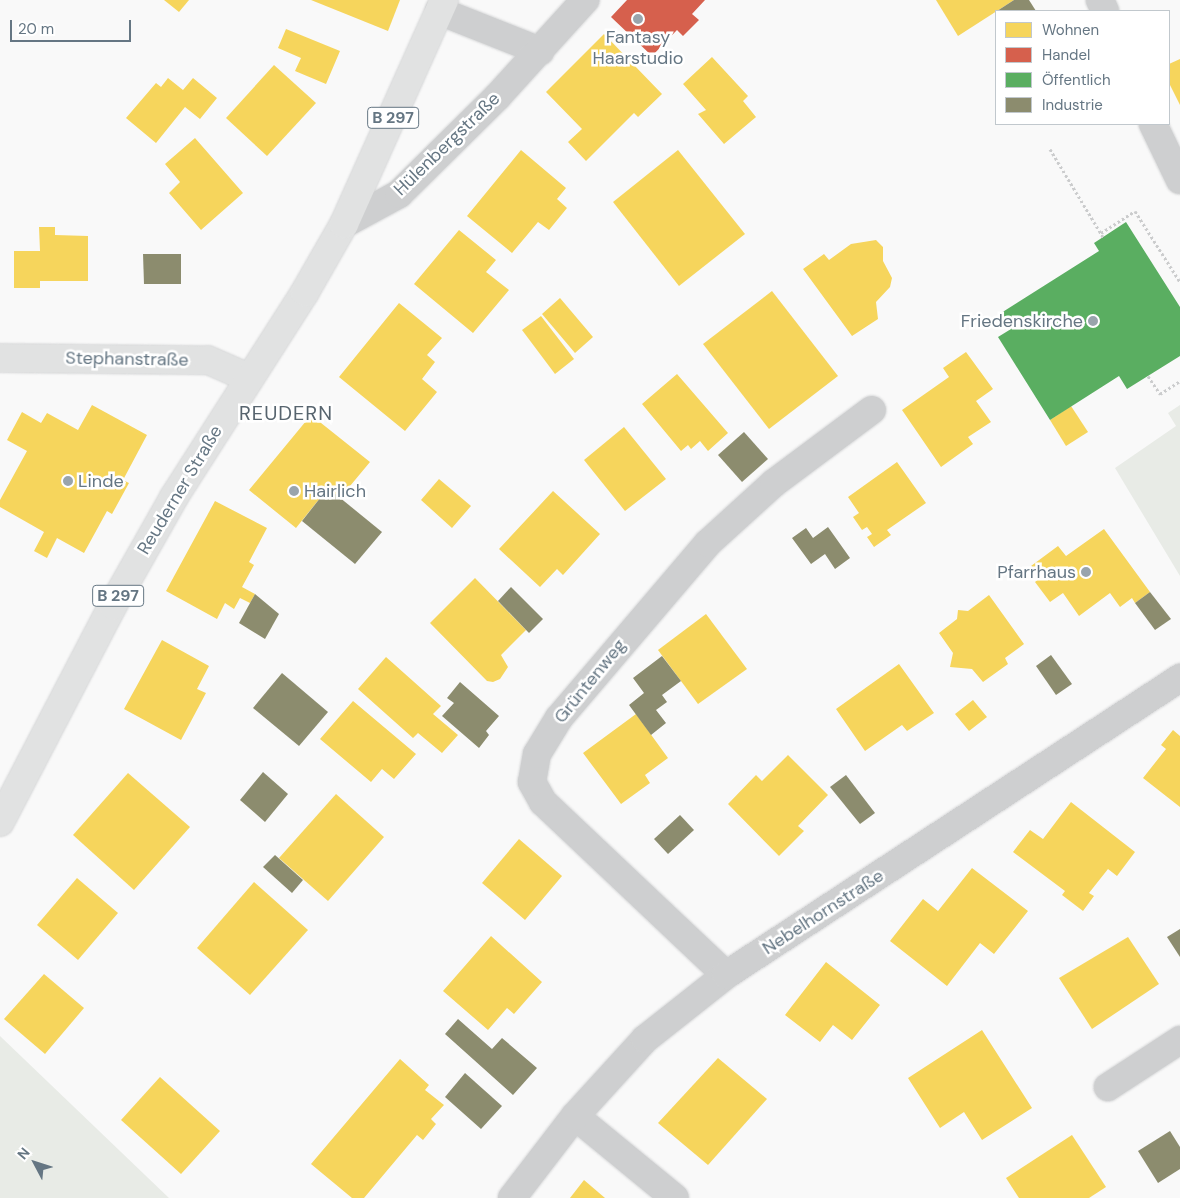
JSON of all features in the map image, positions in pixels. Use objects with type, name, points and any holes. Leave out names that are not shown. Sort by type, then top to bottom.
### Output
[{"type":"main road","name":"Reuderner Straße","points":[[0,822],[113,605],[187,474],[344,224],[441,6]]},
{"type":"main road","name":"Stephanstraße","points":[[0,358],[208,360],[249,378]]},
{"type":"street","name":"Hülenbergstraße","points":[[344,224],[399,194],[540,51],[585,0]]},
{"type":"street","points":[[441,6],[540,51]]},
{"type":"street","points":[[1153,125],[1180,180]]},
{"type":"street","name":"Grüntenweg","points":[[726,975],[543,802],[532,782],[537,754],[559,718],[708,543],[774,483],[872,410]]},
{"type":"street","name":"Nebelhornstraße","points":[[512,1198],[575,1116],[645,1039],[726,975],[1180,678]]},
{"type":"street","points":[[1108,1087],[1180,1040]]},
{"type":"street","points":[[575,1116],[675,1198]]},
{"type":"path","points":[[1050,149],[1102,235],[1136,211],[1180,282]]},
{"type":"path","points":[[1148,376],[1160,394],[1180,381]]},
{"type":"shaded area","points":[[1180,405],[1180,576],[1115,468],[1176,426],[1168,413]]},
{"type":"shaded area","points":[[0,1036],[169,1198],[0,1198]]},
{"type":"building: Wohnen","points":[[164,0],[189,0],[179,12]]},
{"type":"building: Wohnen","points":[[311,0],[400,0],[388,31]]},
{"type":"building: Wohnen","points":[[936,0],[1014,0],[998,10],[995,10],[995,12],[958,36]]},
{"type":"building: Wohnen","points":[[286,29],[340,51],[326,84],[295,71],[301,58],[278,48]]},
{"type":"building: Wohnen","points":[[604,34],[662,94],[638,117],[634,113],[586,161],[568,142],[582,129],[546,92]]},
{"type":"building: Wohnen","points":[[712,57],[748,96],[743,101],[756,117],[724,144],[698,114],[706,110],[683,84]]},
{"type":"building: Wohnen","points":[[1180,59],[1180,105],[1170,85],[1170,64]]},
{"type":"building: Wohnen","points":[[274,65],[316,103],[267,156],[226,118]]},
{"type":"building: Wohnen","points":[[168,78],[183,90],[193,78],[217,98],[200,119],[185,107],[156,143],[126,118],[156,83],[161,87]]},
{"type":"building: Wohnen","points":[[195,138],[243,193],[201,230],[169,193],[180,182],[165,164]]},
{"type":"building: Wohnen","points":[[521,150],[566,188],[557,199],[567,208],[549,230],[538,222],[512,253],[467,216]]},
{"type":"building: Wohnen","points":[[678,150],[745,234],[679,286],[613,202]]},
{"type":"building: Wohnen","points":[[39,227],[55,227],[55,235],[88,236],[88,281],[40,281],[40,288],[14,288],[14,251],[40,251]]},
{"type":"building: Wohnen","points":[[459,230],[496,260],[486,272],[509,290],[473,333],[414,284]]},
{"type":"building: Wohnen","points":[[876,240],[883,247],[883,261],[892,278],[890,287],[876,302],[878,319],[852,336],[803,269],[824,254],[829,260],[851,244]]},
{"type":"building: Wohnen","points":[[772,291],[838,376],[769,429],[703,344]]},
{"type":"building: Wohnen","points":[[560,298],[593,337],[575,353],[542,314]]},
{"type":"building: Wohnen","points":[[399,303],[442,338],[427,355],[435,362],[422,379],[437,392],[405,431],[339,377]]},
{"type":"building: Wohnen","points":[[541,316],[574,359],[555,374],[522,330]]},
{"type":"building: Wohnen","points":[[966,352],[993,389],[976,401],[991,422],[968,437],[973,444],[941,467],[902,410],[949,377],[943,368]]},
{"type":"building: Wohnen","points":[[677,374],[728,433],[708,451],[700,441],[691,449],[688,445],[681,451],[642,404]]},
{"type":"building: Wohnen","name":"Linde","points":[[92,405],[147,435],[123,480],[129,483],[112,514],[107,511],[84,553],[57,538],[47,558],[34,551],[44,532],[0,507],[0,500],[27,451],[7,440],[22,412],[41,423],[47,413],[78,430]]},
{"type":"building: Wohnen","points":[[1071,406],[1088,432],[1066,446],[1050,420]]},
{"type":"building: Wohnen","points":[[311,415],[370,462],[340,498],[328,488],[296,528],[249,490]]},
{"type":"building: Wohnen","points":[[624,427],[666,479],[625,511],[584,460]]},
{"type":"building: Wohnen","points":[[897,462],[926,503],[887,530],[891,535],[874,547],[867,537],[872,534],[867,527],[862,530],[853,517],[859,513],[848,497]]},
{"type":"building: Wohnen","points":[[439,479],[471,506],[452,528],[421,500]]},
{"type":"building: Wohnen","points":[[553,491],[600,534],[563,575],[557,569],[540,587],[499,549]]},
{"type":"building: Wohnen","points":[[215,501],[267,528],[249,562],[254,565],[242,587],[255,594],[250,603],[240,598],[234,609],[225,603],[217,619],[166,591]]},
{"type":"building: Wohnen","name":"Pfarrhaus","points":[[1104,529],[1150,592],[1135,603],[1132,598],[1120,607],[1110,593],[1079,616],[1063,593],[1050,602],[1035,582],[1040,578],[1031,566],[1058,546],[1066,556]]},
{"type":"building: Wohnen","points":[[475,578],[526,630],[501,655],[508,667],[500,679],[493,682],[487,681],[430,623]]},
{"type":"building: Wohnen","points":[[989,595],[1024,644],[1005,658],[1008,664],[983,682],[972,669],[950,667],[953,653],[939,633],[957,619],[958,610],[968,611]]},
{"type":"building: Wohnen","points":[[706,614],[747,669],[698,704],[658,650]]},
{"type":"building: Wohnen","points":[[162,640],[209,666],[197,689],[206,693],[181,740],[124,709]]},
{"type":"building: Wohnen","points":[[386,657],[441,706],[433,714],[458,735],[442,753],[418,733],[413,738],[358,689]]},
{"type":"building: Wohnen","points":[[899,664],[934,713],[907,731],[902,725],[865,751],[836,709]]},
{"type":"building: Wohnen","points":[[973,700],[987,717],[969,731],[955,714]]},
{"type":"building: Wohnen","points":[[353,701],[416,754],[394,779],[382,769],[371,782],[320,739]]},
{"type":"building: Wohnen","points":[[636,714],[668,758],[645,775],[650,783],[621,804],[583,753]]},
{"type":"building: Wohnen","points":[[1173,730],[1180,736],[1180,807],[1143,778],[1166,749],[1161,745]]},
{"type":"building: Wohnen","points":[[788,755],[828,795],[798,826],[804,831],[779,856],[728,804],[756,775],[762,781]]},
{"type":"building: Wohnen","points":[[128,773],[190,827],[134,890],[73,835]]},
{"type":"building: Wohnen","points":[[336,794],[384,837],[328,901],[279,858]]},
{"type":"building: Wohnen","points":[[1071,802],[1135,852],[1117,876],[1108,869],[1089,893],[1094,896],[1083,911],[1062,895],[1065,891],[1013,852],[1030,830],[1043,839]]},
{"type":"building: Wohnen","points":[[519,839],[562,876],[525,920],[482,883]]},
{"type":"building: Wohnen","points":[[972,868],[1028,911],[994,954],[980,943],[947,986],[890,941],[923,899],[938,911]]},
{"type":"building: Wohnen","points":[[77,878],[118,913],[78,960],[37,925]]},
{"type":"building: Wohnen","points":[[254,882],[308,930],[250,995],[197,948]]},
{"type":"building: Wohnen","points":[[491,936],[542,982],[514,1014],[507,1008],[488,1030],[443,991]]},
{"type":"building: Wohnen","points":[[1128,937],[1159,984],[1092,1029],[1059,978]]},
{"type":"building: Wohnen","points":[[826,962],[880,1005],[852,1040],[833,1025],[820,1042],[785,1015]]},
{"type":"building: Wohnen","points":[[44,974],[84,1008],[45,1054],[4,1019]]},
{"type":"building: Wohnen","points":[[982,1030],[1032,1108],[982,1140],[964,1112],[940,1128],[908,1078]]},
{"type":"building: Wohnen","points":[[718,1058],[767,1099],[708,1165],[658,1123]]},
{"type":"building: Wohnen","points":[[400,1059],[429,1085],[425,1090],[444,1105],[431,1119],[436,1124],[423,1140],[417,1135],[364,1198],[352,1198],[311,1164]]},
{"type":"building: Wohnen","points":[[160,1077],[220,1131],[181,1174],[121,1120]]},
{"type":"building: Wohnen","points":[[1072,1135],[1106,1187],[1089,1198],[1019,1198],[1006,1178]]},
{"type":"building: Wohnen","points":[[584,1180],[605,1198],[570,1198]]},
{"type":"building: Handel","points":[[627,0],[705,0],[692,14],[699,20],[683,36],[677,30],[652,56],[611,17]]},
{"type":"building: Öffentlich","name":"Friedenskirche","points":[[1126,222],[1180,307],[1180,356],[1127,389],[1119,376],[1050,420],[998,337],[1011,329],[1001,313],[1099,251],[1094,243]]},
{"type":"building: Industrie","points":[[1014,0],[1029,0],[1035,10],[999,10]]},
{"type":"building: Industrie","points":[[143,254],[181,254],[181,284],[144,284]]},
{"type":"building: Industrie","points":[[744,432],[768,459],[742,482],[718,455]]},
{"type":"building: Industrie","points":[[328,488],[382,532],[355,564],[302,521]]},
{"type":"building: Industrie","points":[[828,527],[850,558],[835,569],[825,554],[811,564],[792,538],[806,528],[813,538]]},
{"type":"building: Industrie","points":[[511,587],[543,619],[529,633],[498,601]]},
{"type":"building: Industrie","points":[[1150,592],[1171,619],[1155,630],[1135,603]]},
{"type":"building: Industrie","points":[[255,594],[279,614],[265,639],[239,623]]},
{"type":"building: Industrie","points":[[1051,655],[1072,684],[1056,695],[1036,666]]},
{"type":"building: Industrie","points":[[662,656],[681,681],[662,695],[667,702],[656,710],[666,723],[651,735],[629,705],[644,693],[633,678]]},
{"type":"building: Industrie","points":[[282,673],[328,712],[299,746],[253,708]]},
{"type":"building: Industrie","points":[[460,682],[499,716],[486,731],[489,735],[479,748],[442,716],[454,703],[447,698]]},
{"type":"building: Industrie","points":[[263,772],[288,794],[265,822],[240,800]]},
{"type":"building: Industrie","points":[[846,775],[875,813],[860,824],[830,787]]},
{"type":"building: Industrie","points":[[680,815],[694,830],[668,854],[654,839]]},
{"type":"building: Industrie","points":[[275,855],[303,880],[292,893],[263,867]]},
{"type":"building: Industrie","points":[[1180,929],[1180,957],[1167,937]]},
{"type":"building: Industrie","points":[[458,1019],[492,1049],[502,1038],[537,1068],[513,1095],[445,1034]]},
{"type":"building: Industrie","points":[[465,1073],[502,1106],[481,1129],[445,1097]]},
{"type":"building: Industrie","points":[[1170,1131],[1180,1147],[1180,1169],[1158,1183],[1138,1151]]},
{"type":"place","name":"Fantasy Haarstudio","points":[[638,19]]},
{"type":"place","name":"Friedenskirche","points":[[1093,321]]},
{"type":"place","name":"Linde","points":[[68,481]]},
{"type":"place","name":"Hairlich","points":[[294,491]]},
{"type":"place","name":"Pfarrhaus","points":[[1086,572]]},
{"type":"district","name":"REUDERN","points":[[286,413]]}]
